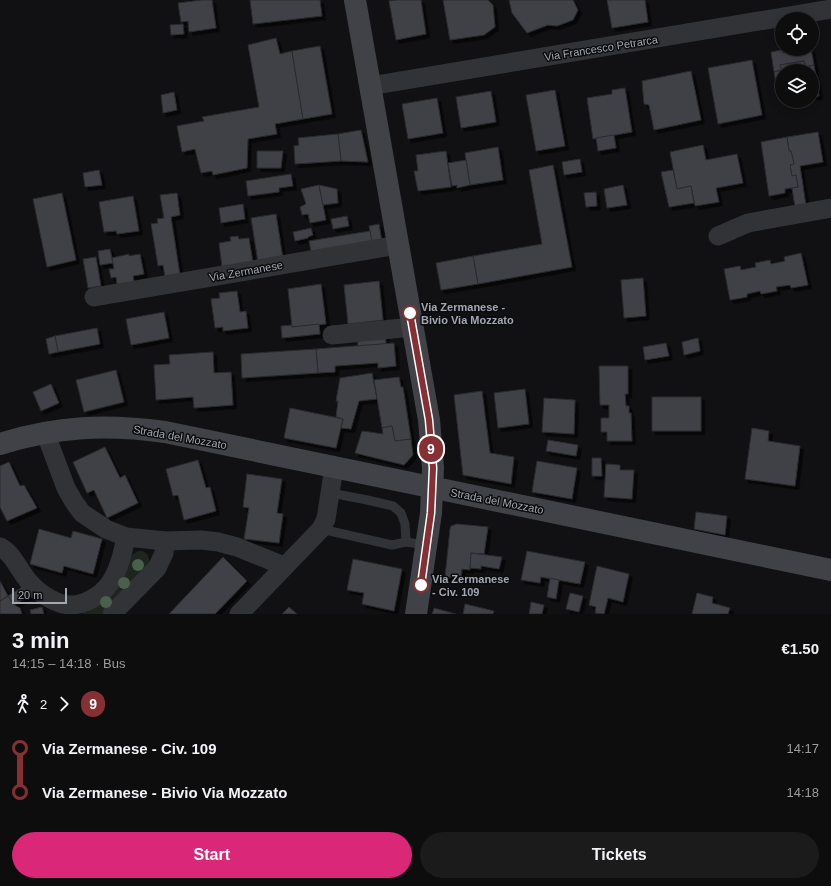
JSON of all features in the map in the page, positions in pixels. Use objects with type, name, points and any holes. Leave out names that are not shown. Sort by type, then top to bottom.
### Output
[{"type":"street","points":[[355,0],[429,420],[433,468],[432,488],[416,544],[416,614]]},
{"type":"street","name":"Via Francesco Petrarca","points":[[370,86],[831,9]]},
{"type":"street","points":[[718,236],[748,223],[831,208]]},
{"type":"street","name":"Via Zermanese","points":[[94,297],[398,245]]},
{"type":"street","points":[[332,335],[413,327]]},
{"type":"street","name":"Strada del Mozzato","points":[[0,444],[61,429],[115,427],[138,429],[194,438],[831,570]]},
{"type":"street","points":[[44,432],[66,488],[82,513],[93,521],[126,538],[165,541],[201,540],[218,542],[237,547],[284,566]]},
{"type":"street","points":[[239,614],[284,566],[314,538],[321,529],[326,519],[334,467]]},
{"type":"street","points":[[0,547],[9,553],[30,584],[70,610],[78,604],[95,597],[110,583],[123,554],[126,538]]},
{"type":"street","points":[[112,614],[157,568],[164,553],[165,541]]},
{"type":"lane","points":[[321,529],[392,545],[416,544],[401,513],[393,506],[331,493]]},
{"type":"shaded area","points":[[138,551],[143,551],[148,555],[150,564],[103,614],[83,614],[83,611],[133,554]]},
{"type":"building","points":[[212,0],[216,28],[189,32],[188,21],[181,22],[178,3]]},
{"type":"building","points":[[250,0],[320,0],[322,16],[253,24]]},
{"type":"building","points":[[421,0],[426,34],[396,40],[389,1]]},
{"type":"building","points":[[443,0],[488,0],[493,5],[495,27],[484,35],[450,40]]},
{"type":"building","points":[[509,0],[573,0],[578,10],[573,20],[557,26],[548,25],[527,33],[512,13]]},
{"type":"building","points":[[607,0],[645,0],[648,22],[612,28]]},
{"type":"building","points":[[183,24],[184,34],[171,35],[170,25]]},
{"type":"building","points":[[276,38],[280,54],[292,51],[303,119],[275,124],[277,134],[248,139],[247,168],[213,175],[212,171],[201,173],[195,149],[182,152],[177,126],[204,121],[202,117],[259,107],[248,45]]},
{"type":"building","points":[[320,46],[332,114],[303,119],[292,51]]},
{"type":"building","points":[[775,51],[775,56],[812,56],[814,64],[805,64],[804,61],[775,64],[774,72],[771,52]]},
{"type":"building","points":[[752,60],[762,115],[718,124],[708,68]]},
{"type":"building","points":[[804,61],[805,64],[786,64]]},
{"type":"building","points":[[691,71],[701,120],[654,130],[649,105],[644,104],[642,81]]},
{"type":"building","points":[[625,88],[632,132],[593,139],[587,98],[612,94],[612,90]]},
{"type":"building","points":[[555,90],[565,146],[536,151],[526,95]]},
{"type":"building","points":[[491,91],[496,122],[461,128],[456,97]]},
{"type":"building","points":[[174,92],[177,110],[163,113],[161,95]]},
{"type":"building","points":[[437,98],[443,133],[408,139],[402,104]]},
{"type":"building","points":[[361,130],[368,162],[341,161],[338,134]]},
{"type":"building","points":[[818,132],[823,162],[800,166],[806,206],[795,207],[792,188],[798,187],[796,175],[792,176],[790,165],[794,164],[791,151],[789,151],[787,137]]},
{"type":"building","points":[[338,134],[341,161],[295,164],[294,146],[299,145],[298,138]]},
{"type":"building","points":[[614,135],[616,148],[598,151],[596,138]]},
{"type":"building","points":[[787,137],[789,151],[791,151],[794,164],[790,165],[792,176],[796,175],[798,187],[785,189],[785,193],[769,196],[761,142]]},
{"type":"building","points":[[703,145],[706,160],[737,154],[743,183],[716,188],[719,202],[695,206],[691,186],[677,189],[670,152]]},
{"type":"building","points":[[498,147],[503,180],[470,185],[465,153]]},
{"type":"building","points":[[257,151],[283,151],[281,168],[257,168]]},
{"type":"building","points":[[446,151],[451,187],[418,191],[414,171],[418,171],[416,155]]},
{"type":"building","points":[[580,159],[582,172],[564,175],[562,162]]},
{"type":"building","points":[[466,160],[470,185],[457,188],[457,185],[452,186],[448,163]]},
{"type":"building","points":[[553,165],[572,267],[478,284],[473,256],[542,244],[529,170]]},
{"type":"building","points":[[99,170],[102,185],[85,187],[83,173]]},
{"type":"building","points":[[673,170],[677,189],[691,186],[694,203],[669,207],[661,172]]},
{"type":"building","points":[[291,174],[293,186],[279,188],[279,192],[248,196],[246,181]]},
{"type":"building","points":[[319,185],[326,220],[310,223],[308,214],[302,215],[300,207],[306,204],[301,189]]},
{"type":"building","points":[[319,185],[337,189],[338,203],[323,205]]},
{"type":"building","points":[[623,185],[627,205],[607,208],[604,189]]},
{"type":"building","points":[[596,192],[597,206],[586,207],[584,193]]},
{"type":"building","points":[[62,193],[76,260],[47,267],[33,199]]},
{"type":"building","points":[[177,193],[180,215],[171,217],[180,275],[165,277],[163,265],[158,266],[151,224],[158,223],[157,219],[164,218],[160,195]]},
{"type":"building","points":[[133,196],[139,231],[117,234],[116,231],[104,232],[99,202]]},
{"type":"building","points":[[243,204],[245,219],[221,223],[219,208]]},
{"type":"building","points":[[276,214],[283,259],[258,262],[251,218]]},
{"type":"building","points":[[347,216],[349,226],[333,229],[331,219]]},
{"type":"building","points":[[379,224],[382,242],[372,243],[369,226]]},
{"type":"building","points":[[311,228],[313,235],[308,238],[295,241],[293,232]]},
{"type":"building","points":[[370,231],[372,243],[312,256],[309,241]]},
{"type":"building","points":[[238,236],[239,239],[249,238],[253,263],[222,267],[219,243],[231,241],[230,237]]},
{"type":"building","points":[[110,249],[113,263],[100,265],[98,251]]},
{"type":"building","points":[[801,253],[808,285],[791,288],[790,285],[776,287],[777,291],[761,294],[760,291],[747,294],[747,297],[730,300],[724,269],[740,266],[741,270],[756,267],[755,263],[770,260],[771,264],[785,261],[784,257]]},
{"type":"building","points":[[129,254],[129,256],[140,254],[144,274],[133,276],[135,287],[118,290],[116,277],[111,278],[109,269],[114,269],[112,258]]},
{"type":"building","points":[[473,256],[478,284],[441,290],[436,263]]},
{"type":"building","points":[[96,257],[101,286],[88,288],[83,259]]},
{"type":"building","points":[[643,278],[646,316],[624,318],[621,280]]},
{"type":"building","points":[[379,281],[383,320],[348,324],[344,285]]},
{"type":"building","points":[[321,284],[326,324],[292,327],[288,289]]},
{"type":"building","points":[[237,291],[240,312],[246,311],[248,328],[223,331],[223,327],[215,328],[211,299],[220,298],[219,293]]},
{"type":"building","points":[[164,312],[169,338],[131,345],[126,319]]},
{"type":"building","points":[[319,324],[320,334],[282,338],[281,326],[292,325],[292,327]]},
{"type":"building","points":[[97,328],[100,344],[58,352],[55,336]]},
{"type":"building","points":[[385,332],[386,344],[358,346],[357,334]]},
{"type":"building","points":[[55,336],[58,352],[49,354],[46,339]]},
{"type":"building","points":[[698,338],[700,351],[684,355],[682,342]]},
{"type":"building","points":[[394,343],[396,366],[378,368],[378,363],[335,366],[335,372],[318,373],[316,349]]},
{"type":"building","points":[[666,343],[669,356],[645,360],[643,347]]},
{"type":"building","points":[[316,349],[318,373],[242,378],[241,354]]},
{"type":"building","points":[[213,352],[214,373],[231,372],[233,405],[194,408],[193,397],[156,400],[154,365],[170,364],[169,355]]},
{"type":"building","points":[[599,366],[628,366],[628,394],[625,394],[626,406],[629,406],[629,413],[631,413],[632,441],[607,441],[607,432],[601,432],[601,418],[609,418],[609,405],[600,405]]},
{"type":"building","points":[[116,370],[124,402],[84,412],[76,380]]},
{"type":"building","points":[[372,373],[377,399],[359,401],[351,429],[341,428],[343,419],[336,417],[338,401],[336,401],[340,378]]},
{"type":"building","points":[[399,377],[401,387],[403,387],[411,439],[395,441],[392,426],[382,428],[374,380]]},
{"type":"building","points":[[51,384],[59,403],[41,411],[33,392]]},
{"type":"building","points":[[525,389],[529,424],[498,428],[494,393]]},
{"type":"building","points":[[482,391],[490,453],[514,457],[511,484],[463,475],[454,395]]},
{"type":"building","points":[[652,397],[701,397],[701,431],[652,431]]},
{"type":"building","points":[[544,398],[575,400],[574,434],[542,432]]},
{"type":"building","points":[[290,408],[343,419],[336,448],[284,438]]},
{"type":"building","points":[[392,426],[395,441],[411,439],[413,455],[404,465],[355,453],[362,431],[383,434],[382,428]]},
{"type":"building","points":[[752,428],[769,431],[768,441],[800,446],[795,486],[745,479]]},
{"type":"building","points":[[548,440],[578,445],[576,456],[546,451]]},
{"type":"building","points":[[105,447],[120,478],[125,475],[138,503],[107,518],[94,490],[87,493],[73,462]]},
{"type":"building","points":[[592,458],[601,458],[602,476],[592,476]]},
{"type":"building","points":[[198,460],[206,488],[210,487],[216,511],[184,520],[178,495],[173,496],[166,469]]},
{"type":"building","points":[[537,461],[577,468],[572,499],[532,492]]},
{"type":"building","points":[[9,462],[20,486],[24,485],[37,508],[7,521],[0,507],[0,466]]},
{"type":"building","points":[[606,464],[620,465],[620,470],[634,470],[632,499],[604,497]]},
{"type":"building","points":[[247,474],[282,479],[277,513],[283,514],[279,543],[244,539],[249,508],[243,507]]},
{"type":"building","points":[[696,512],[727,516],[725,535],[694,529]]},
{"type":"building","points":[[457,524],[488,527],[484,554],[471,553],[470,570],[462,569],[461,578],[445,577],[450,529],[451,526]]},
{"type":"building","points":[[39,529],[71,538],[73,531],[102,539],[93,574],[64,566],[62,573],[30,564]]},
{"type":"building","points":[[527,551],[585,562],[580,584],[541,577],[540,583],[521,580]]},
{"type":"building","points":[[471,553],[502,557],[499,569],[481,566],[481,569],[470,568]]},
{"type":"building","points":[[223,557],[247,581],[215,614],[169,614]]},
{"type":"building","points":[[353,559],[402,569],[394,611],[362,604],[364,593],[347,590]]},
{"type":"building","points":[[597,566],[629,574],[623,602],[608,598],[604,614],[595,613],[596,607],[589,605]]},
{"type":"building","points":[[550,578],[559,580],[556,599],[547,597]]},
{"type":"building","points":[[0,581],[8,596],[0,601]]},
{"type":"building","points":[[24,586],[29,596],[14,605],[8,596]]},
{"type":"building","points":[[570,593],[583,596],[579,612],[566,609]]},
{"type":"building","points":[[697,593],[713,597],[712,603],[730,608],[728,614],[692,614]]},
{"type":"building","points":[[8,596],[14,605],[20,608],[22,614],[0,614],[0,601]]},
{"type":"building","points":[[531,602],[544,605],[542,614],[529,614]]},
{"type":"building","points":[[465,604],[494,611],[493,614],[463,614]]},
{"type":"building","points":[[42,607],[44,614],[31,614],[30,610]]},
{"type":"building","points":[[289,607],[297,614],[282,614]]},
{"type":"building","points":[[434,608],[456,614],[432,614]]},
{"type":"bus line","name":"9","points":[[410,313],[429,420],[433,468],[431,513],[421,585]]},
{"type":"place","name":"Via Zermanese - Bivio Via Mozzato","points":[[410,313]]},
{"type":"place","name":"Via Zermanese - Civ. 109","points":[[421,585]]}]
